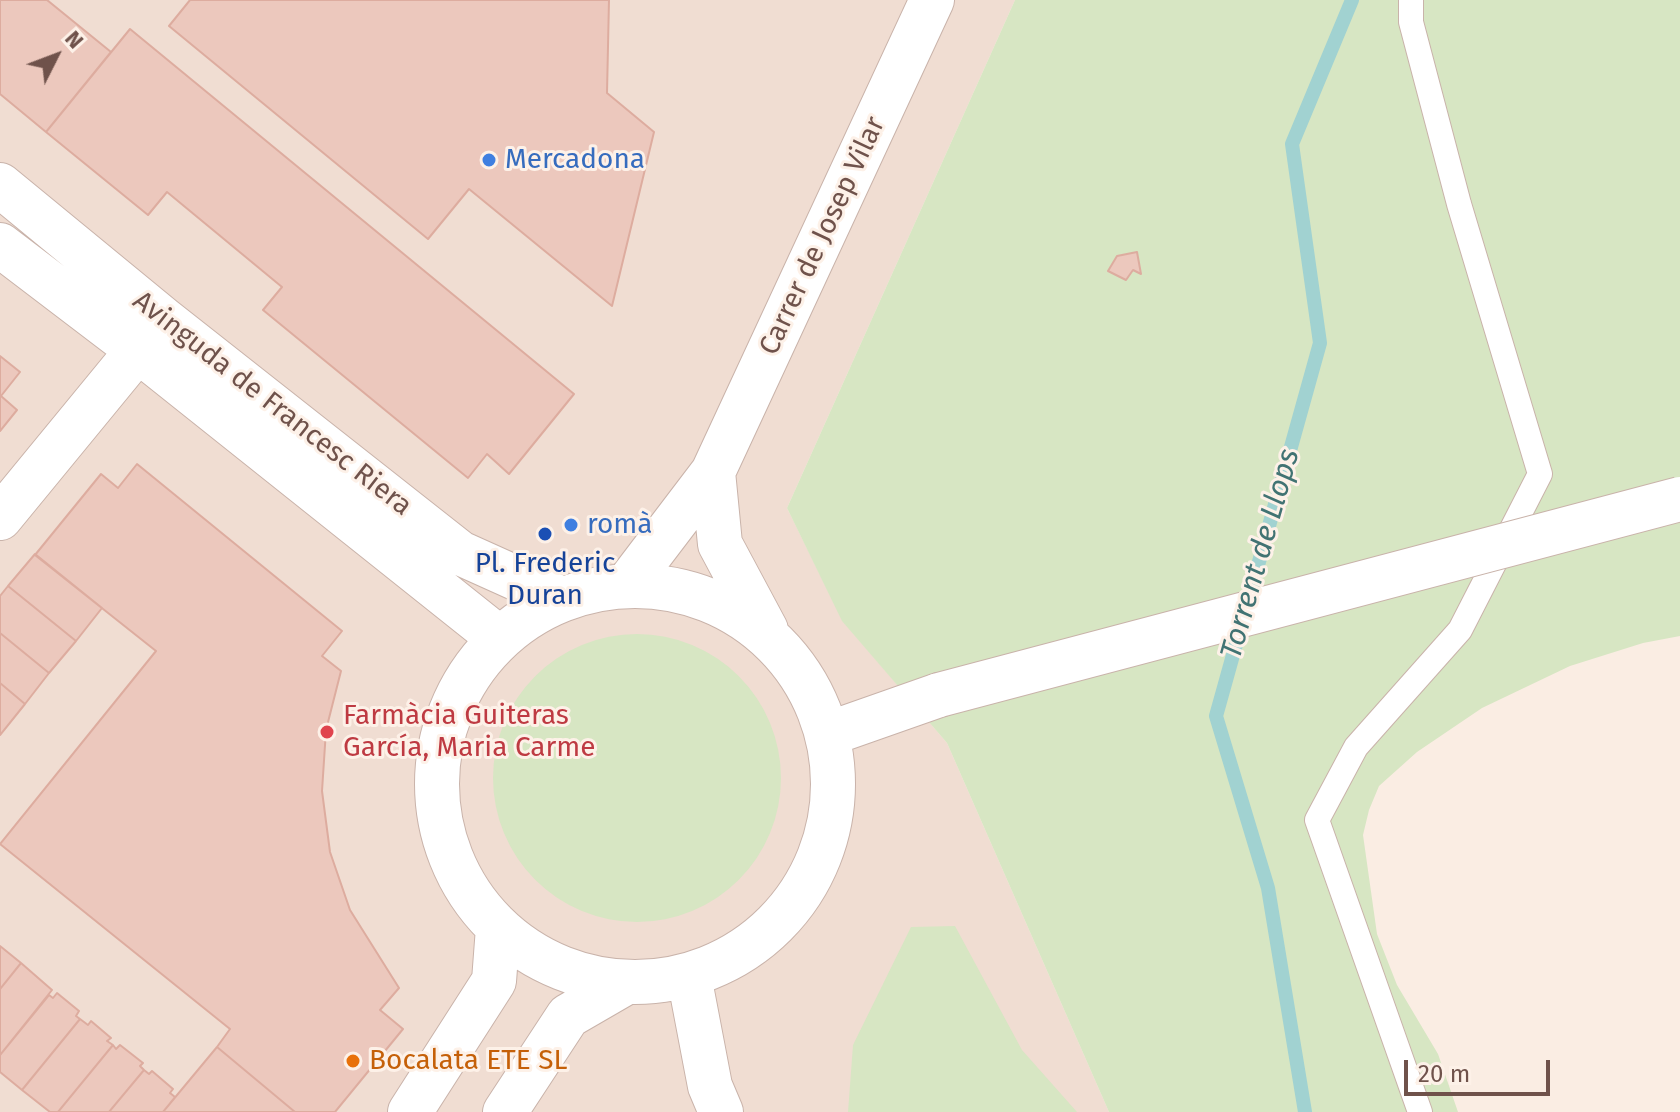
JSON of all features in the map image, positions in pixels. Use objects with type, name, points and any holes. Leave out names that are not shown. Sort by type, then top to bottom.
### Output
[{"type":"street","name":"Carrer de Josep Vilar","points":[[627,585],[713,472],[932,0]]},
{"type":"street","name":"Avinguda de Francesc Riera","points":[[0,185],[151,335],[499,638]]},
{"type":"street","name":"Avinguda de Francesc Riera","points":[[0,245],[151,335],[460,553],[560,598]]},
{"type":"street","points":[[0,518],[151,335]]},
{"type":"street","points":[[713,472],[720,544],[769,637],[806,681],[828,734],[834,796],[822,856],[791,910],[745,951],[689,976],[625,983],[579,976],[535,956],[498,928],[458,876],[438,815],[438,750],[460,689],[499,638],[527,615],[560,598],[627,585],[678,589],[727,607],[769,637]]},
{"type":"street","points":[[828,734],[939,695],[1680,499]]},
{"type":"street","points":[[410,1112],[494,981],[498,928]]},
{"type":"street","points":[[689,976],[710,1086],[721,1112]]},
{"type":"street","points":[[505,1112],[568,1016],[625,983]]},
{"type":"lane","points":[[1411,0],[1411,22],[1455,189],[1540,474],[1460,630],[1356,747],[1317,820],[1420,1112]]},
{"type":"shaded area","points":[[0,0],[1015,0],[787,508],[843,621],[947,743],[1109,1112],[0,1112]]},
{"type":"green space","points":[[1015,0],[1680,0],[1680,636],[1643,643],[1570,666],[1482,708],[1417,752],[1379,786],[1363,835],[1377,934],[1397,985],[1438,1054],[1458,1112],[1109,1112],[947,743],[842,621],[787,508]]},
{"type":"green space","points":[[623,634],[651,634],[679,640],[705,651],[739,676],[757,698],[770,723],[781,764],[781,792],[770,833],[757,858],[739,880],[717,898],[679,916],[651,922],[623,922],[595,916],[569,905],[535,880],[517,858],[499,820],[493,792],[493,764],[499,736],[510,710],[535,676],[557,658],[595,640]]},
{"type":"green space","points":[[955,926],[1022,1050],[1077,1112],[848,1112],[853,1045],[911,927]]},
{"type":"building","points":[[0,0],[47,0],[111,52],[46,132],[0,94]]},
{"type":"building","name":"Mercadona","points":[[190,0],[609,0],[607,93],[654,132],[612,306],[469,189],[428,239],[169,26]]},
{"type":"building","points":[[130,29],[574,394],[509,474],[487,454],[468,478],[263,310],[282,287],[167,192],[148,215],[46,132]]},
{"type":"building","points":[[1137,252],[1141,274],[1133,270],[1126,280],[1108,271],[1117,256]]},
{"type":"building","points":[[0,356],[20,372],[1,396],[17,410],[0,431]]},
{"type":"building","points":[[137,464],[342,631],[322,656],[341,671],[326,730],[322,791],[330,852],[350,910],[399,988],[380,1010],[403,1029],[335,1112],[295,1112],[217,1047],[230,1029],[0,844],[156,651],[35,555],[101,474],[118,488]]},
{"type":"building","points":[[35,554],[102,608],[76,641],[8,586]]},
{"type":"building","points":[[8,586],[76,641],[49,673],[0,633],[0,596]]},
{"type":"building","points":[[0,633],[49,673],[25,704],[0,683]]},
{"type":"building","points":[[0,683],[25,704],[0,735]]},
{"type":"building","points":[[0,946],[21,963],[0,989]]},
{"type":"building","points":[[21,963],[52,990],[0,1055],[0,989]]},
{"type":"building","points":[[57,993],[79,1011],[76,1016],[80,1019],[22,1090],[0,1072],[0,1055],[49,995],[53,998]]},
{"type":"building","points":[[80,1019],[88,1025],[91,1021],[111,1038],[107,1041],[113,1045],[58,1112],[50,1112],[22,1090]]},
{"type":"building","points":[[113,1045],[116,1049],[120,1045],[143,1063],[140,1066],[144,1070],[109,1112],[58,1112]]},
{"type":"building","points":[[217,1047],[295,1112],[163,1112]]},
{"type":"building","points":[[144,1070],[149,1074],[152,1071],[173,1089],[170,1093],[175,1097],[163,1112],[109,1112]]},
{"type":"waterway","name":"Torrent de Llops","points":[[1305,1112],[1268,888],[1216,716],[1320,343],[1292,144],[1352,0]]},
{"type":"place","name":"Mercadona","points":[[489,160]]},
{"type":"place","name":"romà","points":[[571,525]]},
{"type":"place","name":"Pl. Frederic Duran","points":[[545,534]]},
{"type":"place","name":"Farmàcia Guiteras García, Maria Carme","points":[[327,732]]},
{"type":"place","name":"Bocalata ETE SL","points":[[353,1061]]}]
